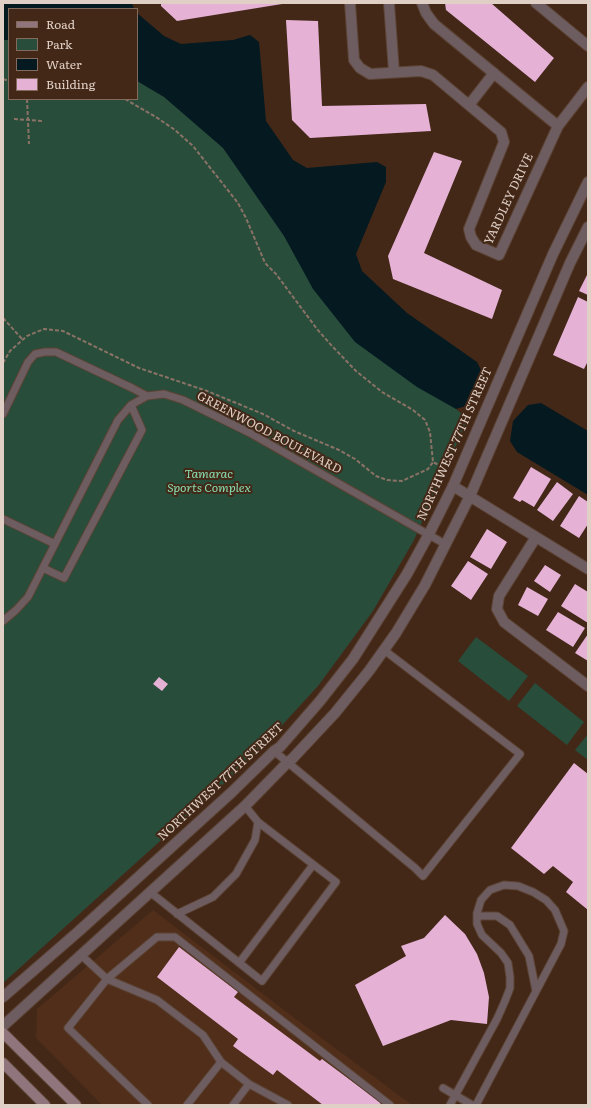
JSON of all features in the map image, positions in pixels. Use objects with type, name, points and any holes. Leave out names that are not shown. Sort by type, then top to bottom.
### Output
[{"type":"main road","points":[[3,1033],[76,1105]]},
{"type":"main road","points":[[3,1063],[45,1105]]},
{"type":"street","name":"YARDLEY DRIVE","points":[[350,3],[354,60],[360,68],[370,74],[422,71],[433,75],[501,132],[504,142],[469,229],[470,238],[476,245],[499,255],[558,126]]},
{"type":"street","points":[[389,3],[394,72]]},
{"type":"street","points":[[422,3],[434,24],[558,126],[588,87]]},
{"type":"street","points":[[536,3],[588,46]]},
{"type":"street","points":[[469,105],[494,73]]},
{"type":"street","name":"NORTHWEST 77TH STREET","points":[[3,997],[79,931],[280,747],[320,701],[353,659],[429,534],[453,486],[553,254],[588,182]]},
{"type":"street","points":[[3,1026],[245,806],[335,713],[369,671],[396,633],[425,585],[470,496],[570,263],[588,227]]},
{"type":"street","points":[[453,486],[588,569]]},
{"type":"street","points":[[536,537],[499,596],[497,609],[504,622],[588,686]]},
{"type":"lane","points":[[3,414],[28,362],[35,354],[45,352],[56,352],[147,396]]},
{"type":"lane","name":"GREENWOOD BOULEVARD","points":[[3,620],[16,610],[28,597],[118,420],[131,405],[147,396],[164,394],[183,400],[250,433],[445,544]]},
{"type":"lane","points":[[43,568],[64,578],[142,430],[131,405]]},
{"type":"lane","points":[[3,519],[55,544]]},
{"type":"lane","points":[[274,751],[423,876],[520,754],[384,650]]},
{"type":"lane","points":[[150,892],[262,981],[336,882],[313,866],[258,822],[245,806]]},
{"type":"lane","points":[[177,914],[213,897],[236,874],[255,840],[258,822]]},
{"type":"lane","points":[[239,963],[313,866]]},
{"type":"lane","points":[[450,1105],[497,1019],[510,988],[508,963],[501,953],[482,935],[477,924],[477,916],[481,900],[490,890],[504,885],[518,886],[533,892],[546,900],[555,910],[564,931],[561,944],[476,1105]]},
{"type":"lane","points":[[477,916],[497,916],[510,925],[529,956],[536,991]]},
{"type":"lane","points":[[148,1105],[68,1028],[107,978],[157,937],[175,937],[390,1105]]},
{"type":"lane","points":[[81,955],[107,978],[157,1000],[203,1035],[221,1062],[249,1084],[288,1105]]},
{"type":"lane","points":[[187,1105],[221,1062]]},
{"type":"lane","points":[[233,1105],[249,1084]]},
{"type":"lane","points":[[443,1088],[472,1105]]},
{"type":"path","points":[[27,100],[29,144]]},
{"type":"path","points":[[3,363],[10,351],[27,336],[44,329],[63,331],[139,368],[207,391],[263,414],[294,431],[339,450],[355,459],[376,476],[387,480],[402,481],[428,469],[433,462],[430,432],[425,420],[413,410],[382,392],[356,371],[340,355],[317,329],[276,274],[265,263],[238,203],[193,146],[175,130],[127,100]]},
{"type":"path","points":[[14,120],[28,119],[43,121]]},
{"type":"path","points":[[3,318],[23,340]]},
{"type":"path","points":[[433,462],[446,469]]},
{"type":"shaded area","points":[[153,910],[412,1105],[102,1105],[36,1038],[37,1009]]},
{"type":"green space","name":"Tamarac Sports Complex","points":[[8,33],[8,100],[138,100],[138,76],[183,103],[456,409],[468,419],[414,540],[373,611],[318,686],[252,758],[3,983],[3,34]]},
{"type":"green space","points":[[476,637],[528,676],[509,701],[458,661]]},
{"type":"green space","points":[[535,683],[584,722],[567,745],[517,706]]},
{"type":"green space","points":[[588,734],[588,760],[575,750]]},
{"type":"water","points":[[3,3],[132,3],[134,8],[8,8],[8,40],[3,40]]},
{"type":"water","points":[[138,14],[164,36],[181,44],[233,40],[250,35],[259,42],[266,121],[293,160],[307,168],[377,162],[386,167],[386,182],[356,254],[362,271],[407,313],[477,362],[481,370],[477,390],[466,406],[456,409],[417,387],[355,342],[313,289],[284,236],[223,148],[164,97],[138,82]]},
{"type":"water","points":[[541,403],[588,431],[588,495],[517,452],[510,441],[513,421],[528,405]]},
{"type":"building","points":[[161,3],[282,4],[177,21],[161,6]]},
{"type":"building","points":[[445,3],[491,3],[554,58],[535,82],[446,10]]},
{"type":"building","points":[[286,20],[318,21],[322,106],[426,104],[431,131],[310,138],[292,120]]},
{"type":"building","points":[[434,152],[462,161],[424,253],[502,290],[492,319],[393,279],[388,256]]},
{"type":"building","points":[[588,273],[588,295],[579,291]]},
{"type":"building","points":[[578,297],[588,302],[588,361],[584,369],[553,355]]},
{"type":"building","points":[[531,467],[551,479],[534,507],[522,500],[520,502],[513,498]]},
{"type":"building","points":[[557,482],[573,494],[553,521],[537,510]]},
{"type":"building","points":[[579,496],[588,502],[588,524],[579,538],[560,526]]},
{"type":"building","points":[[487,529],[507,542],[491,569],[470,557]]},
{"type":"building","points":[[468,561],[488,574],[471,600],[451,586]]},
{"type":"building","points":[[545,565],[561,575],[550,592],[534,581]]},
{"type":"building","points":[[575,584],[588,592],[588,623],[561,606]]},
{"type":"building","points":[[527,587],[548,599],[538,616],[518,605]]},
{"type":"building","points":[[558,612],[585,628],[573,647],[546,630]]},
{"type":"building","points":[[588,634],[588,661],[575,653]]},
{"type":"building","points":[[159,677],[168,684],[162,691],[153,684]]},
{"type":"building","points":[[574,763],[588,774],[588,910],[566,892],[573,882],[553,866],[544,874],[511,848]]},
{"type":"building","points":[[445,915],[465,934],[477,954],[484,973],[489,997],[487,1024],[451,1020],[383,1046],[355,985],[406,956],[401,946],[424,938]]},
{"type":"building","points":[[179,947],[238,992],[234,997],[320,1061],[322,1059],[381,1103],[379,1105],[323,1105],[277,1070],[273,1075],[233,1046],[238,1039],[157,977]]}]
